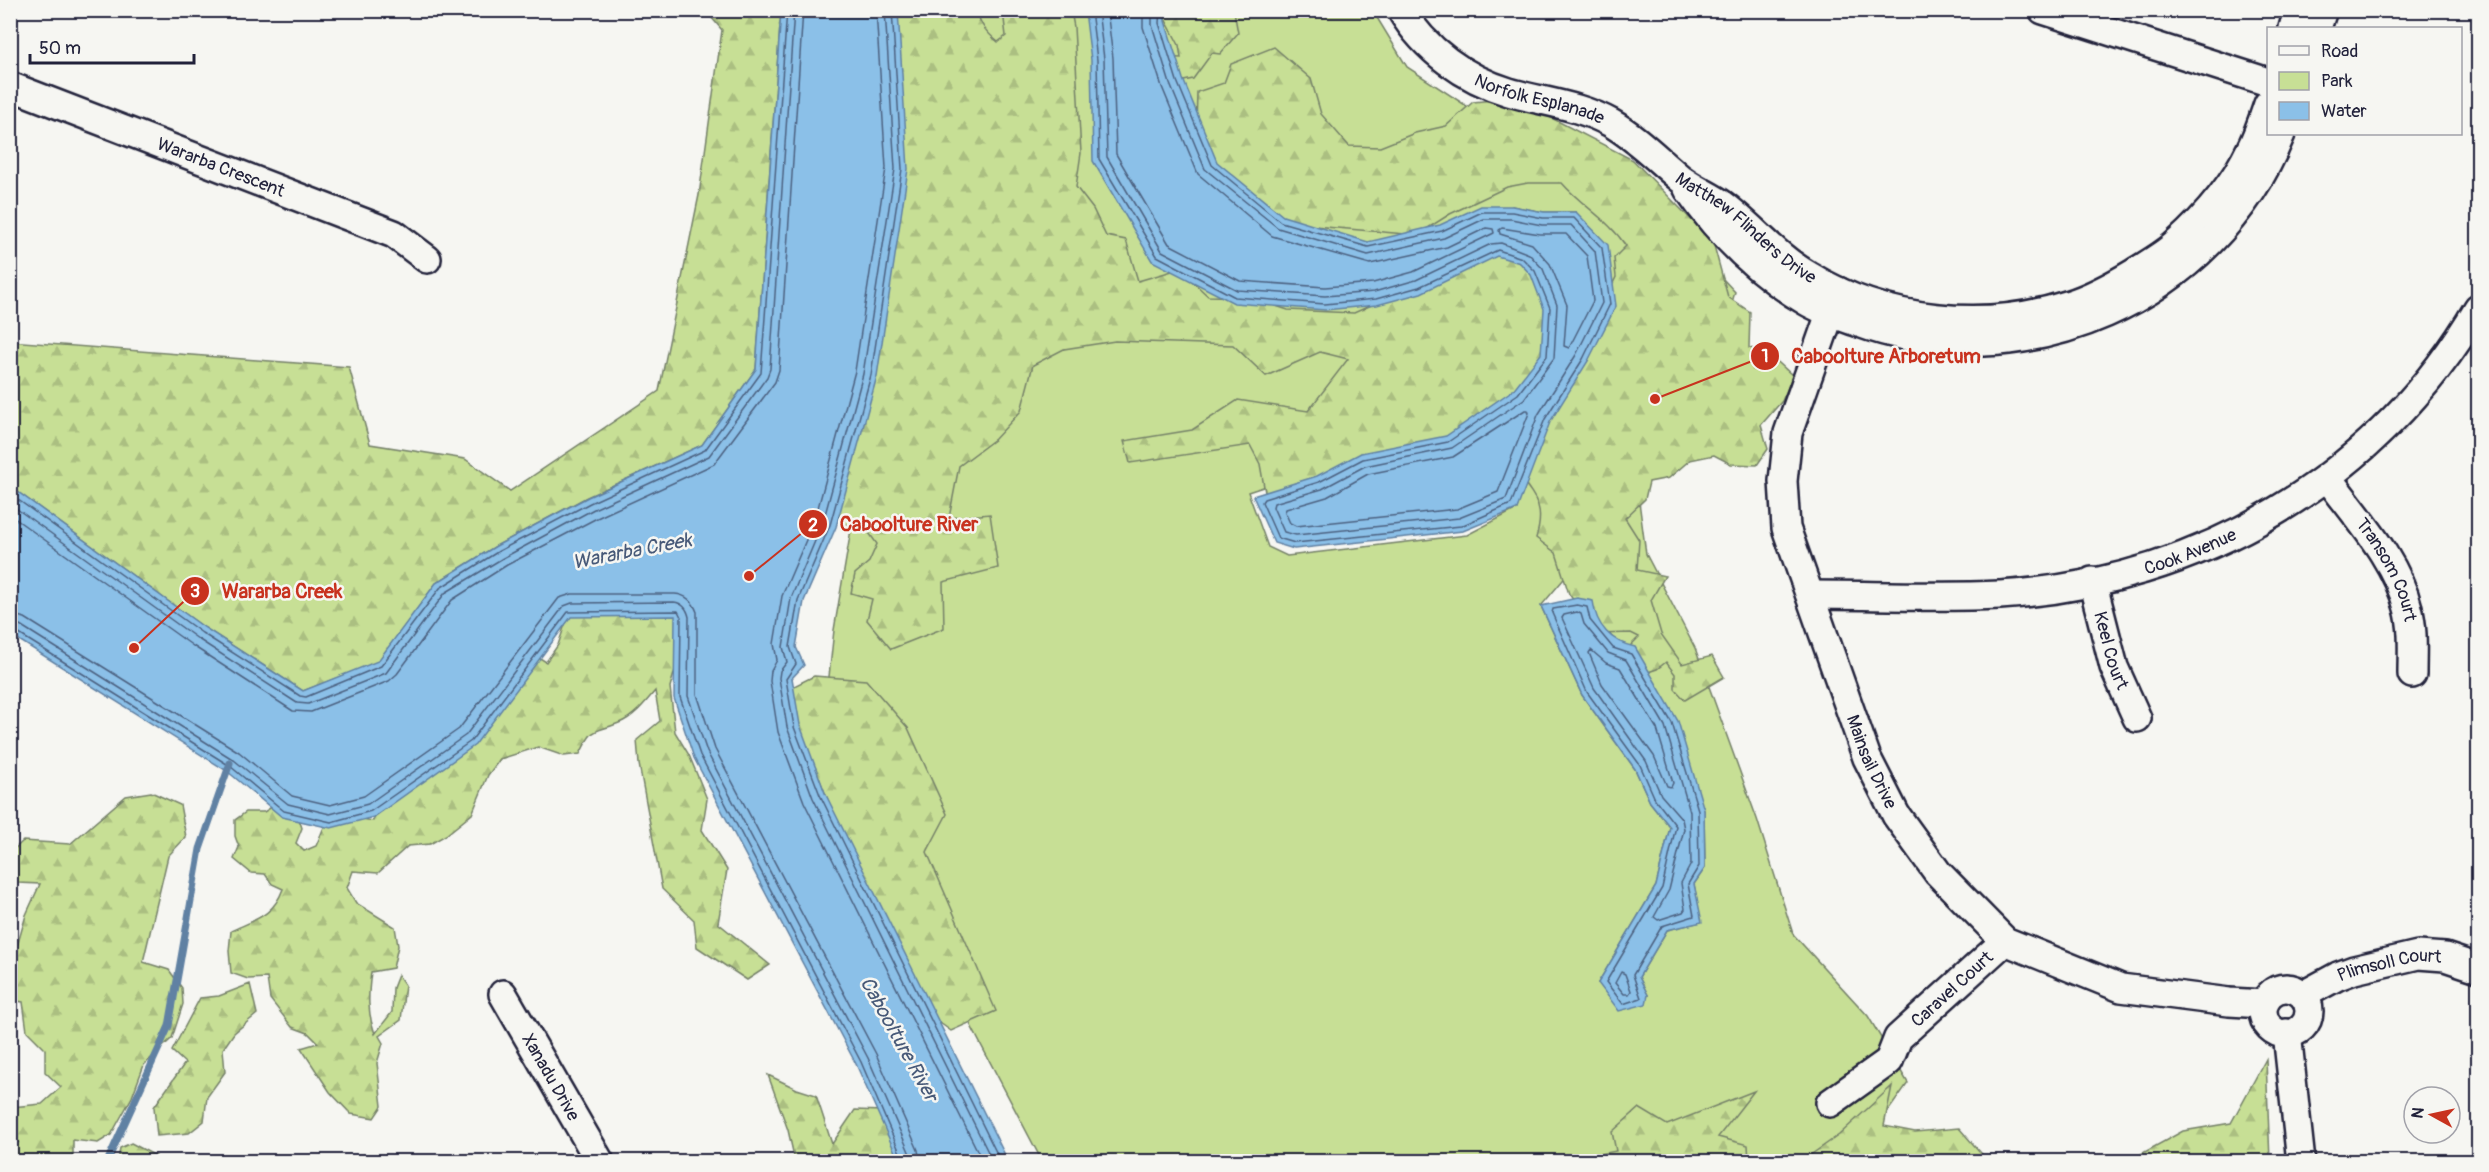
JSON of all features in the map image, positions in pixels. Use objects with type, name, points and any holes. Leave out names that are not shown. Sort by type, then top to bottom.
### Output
[{"type":"street","name":"Norfolk Esplanade","points":[[1401,10],[1428,45],[1450,63],[1480,81],[1508,92],[1578,108],[1610,122],[1646,148],[1683,180]]},
{"type":"street","points":[[2043,10],[2267,82]]},
{"type":"street","points":[[2293,27],[2298,10]]},
{"type":"street","points":[[2317,27],[2323,10]]},
{"type":"street","name":"Wararba Crescent","points":[[10,86],[394,234],[427,259]]},
{"type":"street","name":"Matthew Flinders Drive","points":[[1834,302],[1933,317],[1986,320],[2029,315],[2070,304],[2106,289],[2174,247],[2204,216],[2229,185],[2250,150],[2267,107]]},
{"type":"street","name":"Matthew Flinders Drive","points":[[1683,180],[1722,204],[1785,260],[1809,276],[1834,302],[1876,329],[1912,338],[1954,342],[2007,341],[2055,332],[2103,315],[2156,287],[2196,256],[2235,214],[2270,160],[2281,135]]},
{"type":"street","name":"Mainsail Drive","points":[[1834,302],[1788,433],[1783,481],[1786,528],[1868,758],[1896,815],[1938,873],[2005,941],[2121,988],[2229,1002],[2264,1004]]},
{"type":"street","name":"Cook Avenue","points":[[1810,595],[2001,595],[2092,581],[2176,558],[2215,542],[2254,524],[2328,478],[2390,424],[2443,362],[2478,308]]},
{"type":"street","name":"Transom Court","points":[[2328,478],[2388,561],[2400,584],[2408,608],[2412,634],[2412,674]]},
{"type":"street","name":"Keel Court","points":[[2092,581],[2114,667],[2137,718]]},
{"type":"street","name":"Caravel Court","points":[[1830,1103],[1889,1061],[1898,1038],[2005,941]]},
{"type":"street","name":"Plimsoll Court","points":[[2303,995],[2354,970],[2418,955],[2445,957],[2478,968]]},
{"type":"street","points":[[2291,988],[2303,995],[2307,1002],[2308,1016],[2301,1028],[2287,1034],[2273,1030],[2268,1025],[2263,1011],[2264,1004],[2267,997],[2278,989],[2291,988]]},
{"type":"street","name":"Xanadu Drive","points":[[503,994],[600,1161]]},
{"type":"street","points":[[2287,1034],[2301,1161]]},
{"type":"green space","points":[[706,11],[781,11],[756,369],[702,445],[587,497],[496,546],[436,583],[378,662],[303,691],[205,628],[11,487],[10,341],[349,367],[370,444],[465,459],[510,491],[659,391],[699,195],[722,30]]},
{"type":"green space","points":[[863,11],[977,11],[984,28],[998,42],[1006,36],[1003,11],[1071,11],[1074,27],[1081,153],[1076,187],[1093,209],[1106,236],[1126,240],[1138,281],[1179,269],[1208,296],[1248,297],[1288,310],[1354,313],[1476,258],[1526,247],[1565,309],[1532,384],[1458,438],[1266,498],[1260,464],[1250,445],[1130,463],[1124,441],[1192,430],[1238,400],[1308,411],[1348,359],[1320,352],[1266,376],[1233,345],[1115,341],[1064,349],[1033,365],[1021,411],[995,439],[959,466],[949,518],[990,514],[998,568],[943,582],[944,628],[891,649],[867,620],[872,599],[851,593],[855,574],[869,562],[877,544],[867,530],[845,524],[827,500]]},
{"type":"green space","points":[[898,11],[1373,11],[1407,67],[1485,118],[1605,152],[1735,292],[1729,313],[1634,464],[1646,554],[1695,648],[1757,819],[1793,934],[1868,1016],[1908,1083],[1853,1161],[1042,1161],[822,742],[834,630],[877,376]],"holes":[[[1512,206],[1544,212],[1576,212],[1517,509],[1467,535],[1287,556],[1268,547],[1248,492],[1312,471]],[[1574,567],[1595,617],[1618,644],[1635,648],[1704,810],[1705,868],[1694,884],[1701,922],[1667,930],[1639,977],[1648,995],[1598,983],[1656,886],[1670,827],[1650,802],[1635,769],[1582,695],[1541,606]]]},
{"type":"green space","points":[[1161,11],[1234,11],[1238,33],[1220,54],[1212,53],[1193,79],[1170,84],[1159,57],[1181,58],[1179,45]]},
{"type":"green space","points":[[1274,47],[1311,79],[1321,114],[1349,146],[1380,147],[1415,133],[1446,126],[1473,102],[1493,100],[1540,112],[1633,160],[1713,242],[1728,297],[1750,312],[1749,348],[1767,352],[1793,376],[1782,401],[1761,425],[1768,449],[1757,465],[1731,464],[1714,455],[1690,460],[1669,478],[1649,482],[1645,499],[1625,518],[1639,540],[1637,570],[1665,576],[1651,600],[1661,634],[1682,664],[1712,656],[1724,677],[1685,700],[1675,689],[1675,674],[1666,662],[1657,669],[1639,675],[1624,652],[1639,637],[1631,633],[1597,634],[1569,594],[1556,553],[1536,538],[1540,519],[1538,504],[1519,476],[1616,277],[1614,258],[1626,246],[1612,228],[1562,183],[1528,183],[1507,187],[1450,214],[1417,235],[1291,224],[1203,155],[1196,128],[1197,92],[1224,83],[1231,64]]},
{"type":"green space","points":[[685,604],[682,646],[670,687],[675,732],[689,755],[707,799],[702,830],[727,870],[718,923],[770,965],[747,980],[697,947],[694,920],[662,889],[639,764],[637,740],[660,721],[655,691],[629,717],[591,734],[580,754],[564,756],[538,747],[500,759],[488,775],[472,814],[446,835],[430,844],[408,846],[378,873],[353,871],[347,888],[356,903],[395,927],[398,946],[393,968],[371,972],[369,1003],[375,1034],[392,1012],[393,988],[398,975],[405,985],[401,1020],[379,1036],[383,1043],[377,1063],[382,1106],[374,1118],[351,1114],[330,1092],[301,1048],[318,1043],[308,1033],[292,1027],[270,999],[267,978],[248,979],[231,973],[229,951],[231,931],[263,916],[274,905],[283,889],[272,884],[265,874],[251,873],[234,859],[239,847],[235,836],[235,820],[246,812],[264,812],[278,803],[297,813],[302,828],[296,843],[304,851],[316,846],[327,820],[352,817],[373,821],[383,796],[529,651],[546,662],[558,645],[571,607]]},
{"type":"green space","points":[[814,676],[866,680],[908,728],[947,814],[927,852],[996,1011],[951,1031],[925,1012],[870,904],[784,691]]},
{"type":"green space","points":[[151,792],[180,805],[186,837],[168,856],[143,962],[169,970],[182,988],[183,1004],[172,1038],[144,1065],[132,1097],[111,1135],[98,1143],[73,1140],[73,1157],[66,1161],[11,1161],[11,1140],[18,1142],[11,1131],[12,1107],[42,1104],[61,1087],[45,1072],[45,1049],[27,1031],[23,1002],[11,1000],[11,958],[40,884],[18,883],[11,871],[11,852],[23,841],[70,844],[126,796]]},
{"type":"green space","points":[[250,984],[257,1014],[234,1033],[223,1049],[225,1072],[207,1097],[204,1121],[189,1133],[157,1136],[154,1107],[185,1063],[172,1051],[200,998],[219,996]]},
{"type":"green space","points":[[2266,1059],[2270,1161],[2139,1161],[2141,1154],[2183,1131],[2231,1123]]},
{"type":"green space","points":[[768,1075],[816,1095],[832,1144],[855,1110],[883,1111],[907,1161],[795,1161],[788,1130]]},
{"type":"green space","points":[[1892,1086],[1884,1126],[1915,1132],[1959,1128],[1988,1161],[1802,1161],[1839,1135]]},
{"type":"green space","points":[[1754,1091],[1718,1137],[1748,1145],[1749,1161],[1567,1161],[1616,1151],[1612,1132],[1639,1108],[1667,1125]]},
{"type":"green space","points":[[131,1143],[156,1156],[154,1161],[118,1161],[120,1148]]},
{"type":"water","points":[[781,11],[898,11],[908,169],[877,376],[836,527],[804,601],[796,647],[804,665],[792,678],[800,725],[825,793],[1008,1161],[899,1161],[856,1064],[694,758],[674,698],[675,616],[571,617],[475,745],[374,817],[331,828],[282,817],[227,771],[11,635],[11,487],[205,628],[303,691],[378,661],[436,583],[496,546],[588,497],[702,445],[756,369]]},
{"type":"water","points":[[1085,11],[1165,11],[1165,21],[1183,79],[1217,162],[1283,216],[1368,242],[1440,225],[1481,206],[1512,206],[1544,212],[1576,212],[1608,245],[1616,306],[1588,361],[1550,422],[1517,509],[1463,531],[1294,549],[1274,543],[1253,496],[1317,476],[1361,453],[1446,436],[1513,390],[1541,354],[1544,309],[1531,275],[1520,263],[1497,256],[1421,293],[1377,305],[1325,310],[1234,303],[1152,261],[1093,161],[1091,60]]},
{"type":"water","points":[[1577,598],[1593,601],[1597,618],[1606,632],[1626,645],[1635,647],[1678,721],[1704,810],[1705,868],[1694,884],[1702,922],[1667,930],[1639,977],[1648,995],[1646,1004],[1619,1011],[1598,983],[1656,886],[1670,827],[1650,802],[1635,769],[1582,695],[1541,606]]},
{"type":"waterway","points":[[107,1162],[169,1026],[200,849],[230,763]]},
{"type":"place","name":"Caboolture Arboretum","points":[[1655,399]]},
{"type":"place","name":"Caboolture River","points":[[749,576]]},
{"type":"place","name":"Wararba Creek","points":[[134,648]]}]
